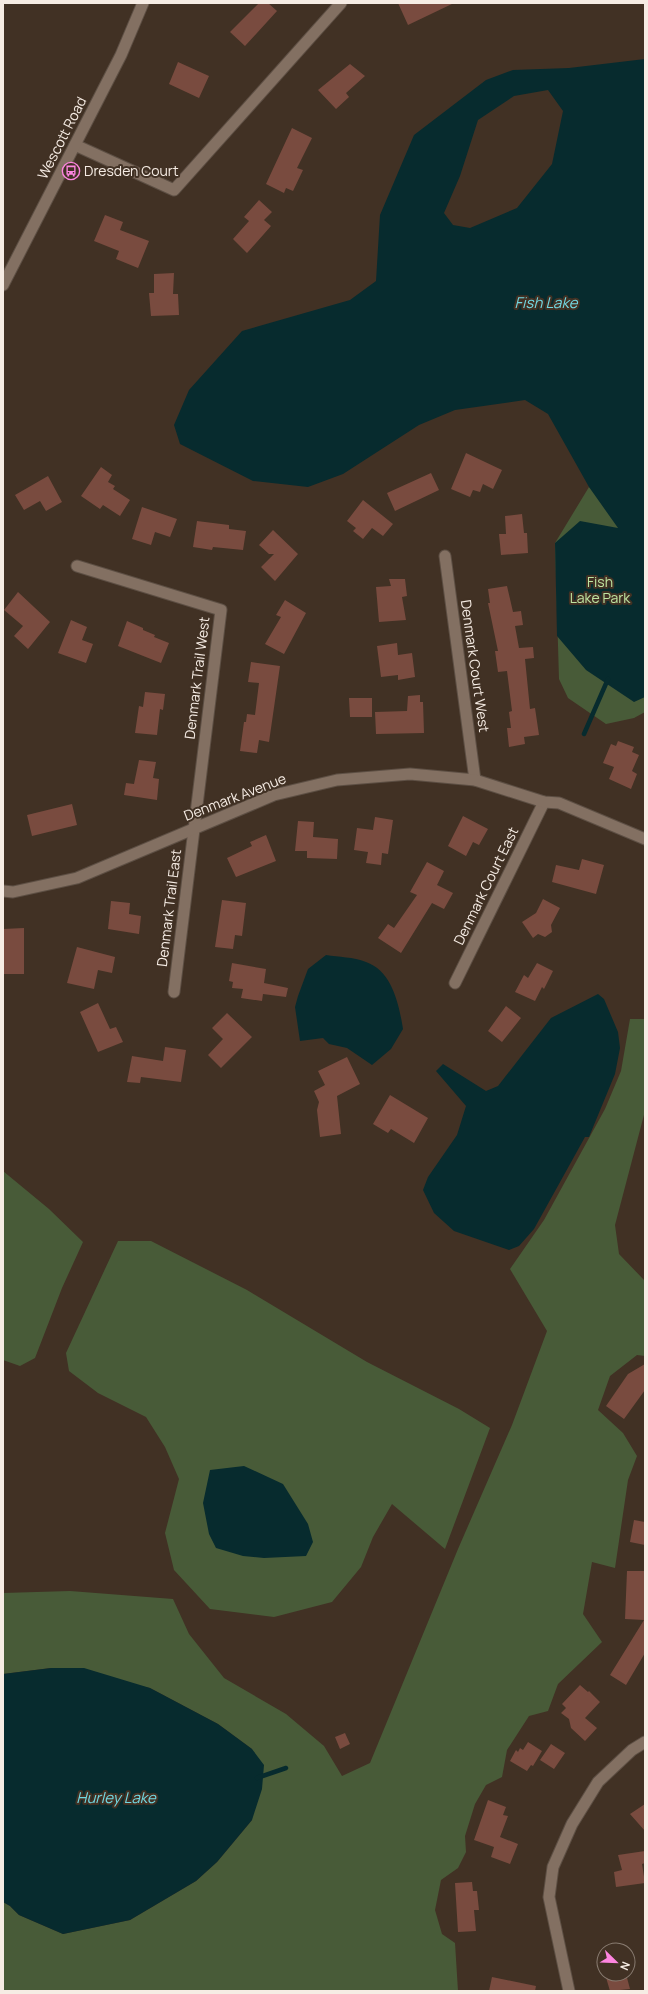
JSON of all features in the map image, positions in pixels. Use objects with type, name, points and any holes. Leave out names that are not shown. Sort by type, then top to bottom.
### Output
[{"type":"street","name":"Wescott Road","points":[[3,285],[121,55],[143,3]]},
{"type":"street","points":[[75,145],[174,190],[341,3]]},
{"type":"street","name":"Denmark Court West","points":[[444,556],[475,780]]},
{"type":"street","name":"Denmark Trail West","points":[[77,566],[221,610],[194,828]]},
{"type":"street","name":"Denmark Avenue","points":[[3,891],[13,892],[77,878],[274,795],[337,780],[410,774],[475,780],[544,802],[559,803],[645,839]]},
{"type":"street","name":"Denmark Court East","points":[[455,983],[544,802]]},
{"type":"street","name":"Denmark Trail East","points":[[174,992],[194,828]]},
{"type":"street","points":[[569,1991],[549,1897],[553,1867],[572,1824],[598,1782],[632,1750],[645,1742]]},
{"type":"green space","name":"Fish Lake Park","points":[[589,487],[645,528],[645,712],[634,718],[606,724],[568,698],[559,679],[555,543]]},
{"type":"green space","points":[[630,1019],[645,1019],[645,1111],[615,1225],[619,1254],[645,1281],[645,1356],[637,1355],[610,1376],[598,1410],[623,1433],[637,1456],[628,1480],[615,1568],[592,1562],[583,1614],[602,1642],[558,1684],[548,1711],[529,1716],[507,1750],[502,1777],[486,1785],[475,1804],[465,1836],[466,1852],[458,1868],[441,1880],[435,1910],[442,1934],[455,1943],[458,1991],[3,1991],[3,1902],[10,1906],[19,1915],[63,1934],[130,1920],[196,1881],[217,1862],[252,1820],[252,1749],[218,1724],[150,1688],[51,1668],[3,1674],[3,1593],[70,1591],[173,1599],[189,1634],[224,1678],[286,1714],[324,1746],[342,1776],[370,1763],[458,1549],[512,1425],[547,1331],[510,1269],[544,1220],[605,1109],[621,1071]]},
{"type":"green space","points":[[3,1171],[49,1209],[83,1242],[62,1288],[35,1358],[20,1366],[3,1360]]},
{"type":"green space","points":[[118,1241],[151,1241],[247,1290],[367,1362],[459,1409],[490,1428],[445,1549],[392,1504],[373,1537],[361,1567],[332,1602],[274,1617],[210,1609],[174,1570],[165,1533],[179,1479],[165,1447],[146,1417],[98,1393],[69,1371],[66,1353]]},
{"type":"water","name":"Fish Lake","points":[[645,59],[645,697],[634,702],[586,670],[557,636],[555,543],[580,521],[618,528],[589,487],[548,414],[525,400],[455,410],[419,425],[343,474],[308,487],[253,481],[180,444],[174,425],[189,390],[242,331],[350,300],[376,281],[380,215],[414,135],[486,80],[513,70],[569,68]],"holes":[[[548,90],[563,111],[552,164],[517,208],[470,228],[453,225],[444,213],[460,176],[478,120],[514,96]]]},
{"type":"water","points":[[326,955],[356,959],[375,966],[388,981],[393,990],[403,1029],[391,1049],[372,1065],[347,1048],[329,1044],[323,1038],[300,1041],[295,1007],[298,996],[308,969]]},
{"type":"water","points":[[598,994],[604,999],[618,1032],[620,1048],[615,1074],[589,1137],[585,1137],[534,1229],[519,1246],[509,1250],[454,1231],[434,1213],[423,1190],[428,1177],[457,1135],[466,1106],[436,1071],[443,1064],[486,1091],[498,1086],[551,1018]]},
{"type":"water","points":[[244,1466],[283,1484],[308,1524],[313,1542],[306,1556],[264,1558],[243,1556],[216,1548],[209,1534],[203,1503],[210,1470]]},
{"type":"water","name":"Hurley Lake","points":[[51,1668],[84,1668],[150,1688],[218,1724],[252,1749],[264,1765],[262,1789],[252,1820],[217,1862],[196,1881],[130,1920],[63,1934],[19,1915],[10,1906],[3,1902],[3,1674]]},
{"type":"building","points":[[259,3],[268,3],[277,11],[245,46],[230,32]]},
{"type":"building","points":[[398,3],[454,3],[408,25]]},
{"type":"building","points":[[178,62],[209,76],[199,98],[169,84]]},
{"type":"building","points":[[350,64],[365,76],[346,93],[349,97],[336,109],[318,90]]},
{"type":"building","points":[[292,128],[312,138],[297,168],[303,170],[293,191],[286,188],[284,193],[266,184]]},
{"type":"building","points":[[259,200],[272,212],[264,220],[271,226],[247,253],[233,239],[249,221],[244,217]]},
{"type":"building","points":[[105,215],[123,222],[120,230],[149,241],[138,268],[116,259],[119,251],[94,241]]},
{"type":"building","points":[[174,273],[173,294],[178,294],[179,315],[151,316],[149,293],[154,293],[154,274]]},
{"type":"building","points":[[466,453],[502,470],[493,489],[483,484],[480,492],[473,490],[470,497],[451,489]]},
{"type":"building","points":[[101,467],[112,475],[108,482],[115,486],[113,489],[130,500],[120,516],[103,505],[100,509],[81,496]]},
{"type":"building","points":[[431,473],[439,490],[395,511],[387,493]]},
{"type":"building","points":[[48,476],[62,502],[46,511],[40,501],[24,510],[15,495]]},
{"type":"building","points":[[363,500],[393,524],[383,536],[372,528],[363,539],[353,531],[356,528],[347,521]]},
{"type":"building","points":[[142,507],[177,519],[170,537],[155,532],[151,545],[132,539]]},
{"type":"building","points":[[522,514],[524,533],[527,533],[528,553],[501,555],[499,534],[506,534],[505,516]]},
{"type":"building","points":[[197,521],[229,525],[229,529],[246,531],[243,550],[213,547],[212,550],[193,547]]},
{"type":"building","points":[[273,530],[298,554],[275,581],[261,567],[274,554],[269,554],[259,545]]},
{"type":"building","points":[[389,579],[405,579],[407,596],[402,597],[406,620],[379,622],[376,587],[391,586]]},
{"type":"building","points":[[507,586],[513,612],[521,611],[523,625],[515,626],[519,648],[533,647],[534,658],[525,659],[530,709],[535,708],[539,735],[524,737],[525,744],[509,747],[507,728],[511,728],[509,712],[512,711],[507,671],[498,672],[495,651],[498,651],[488,603],[490,603],[488,589]]},
{"type":"building","points":[[18,592],[50,622],[28,649],[14,636],[23,626],[4,610]]},
{"type":"building","points":[[285,600],[306,613],[284,654],[265,644],[281,617],[276,615]]},
{"type":"building","points":[[71,620],[87,627],[82,640],[93,644],[86,663],[58,653]]},
{"type":"building","points":[[127,621],[155,635],[154,637],[169,643],[161,663],[118,646]]},
{"type":"building","points":[[397,643],[398,655],[412,653],[415,677],[398,680],[398,675],[381,677],[377,646]]},
{"type":"building","points":[[251,662],[280,666],[269,742],[259,740],[257,753],[240,751],[244,722],[246,722],[247,714],[255,715],[259,683],[248,682]]},
{"type":"building","points":[[145,692],[165,694],[163,710],[160,709],[157,735],[135,733],[139,706],[143,707]]},
{"type":"building","points":[[420,695],[420,702],[423,702],[424,733],[376,734],[375,712],[407,711],[408,696]]},
{"type":"building","points":[[349,698],[372,698],[372,717],[350,717]]},
{"type":"building","points":[[618,741],[634,747],[632,752],[639,755],[632,771],[637,774],[631,789],[609,779],[614,767],[603,763],[611,744],[616,746]]},
{"type":"building","points":[[139,760],[156,762],[153,778],[159,779],[157,800],[124,795],[126,783],[134,784]]},
{"type":"building","points":[[72,804],[77,825],[32,836],[27,815]]},
{"type":"building","points":[[463,816],[488,829],[479,845],[473,842],[466,856],[448,846]]},
{"type":"building","points":[[375,817],[393,820],[388,854],[382,853],[381,865],[366,863],[368,852],[354,850],[357,828],[373,830]]},
{"type":"building","points":[[298,821],[314,822],[313,837],[338,839],[337,859],[307,858],[307,851],[295,851]]},
{"type":"building","points":[[266,835],[276,861],[236,877],[227,858],[252,846],[250,842]]},
{"type":"building","points":[[582,859],[604,865],[596,894],[552,882],[556,865],[579,870]]},
{"type":"building","points":[[427,862],[444,871],[437,885],[453,893],[444,909],[432,903],[401,953],[378,938],[388,924],[394,928],[417,895],[410,892]]},
{"type":"building","points":[[543,899],[560,908],[551,925],[552,932],[545,937],[538,934],[533,938],[522,922],[536,913]]},
{"type":"building","points":[[222,900],[246,903],[242,936],[235,935],[233,949],[215,947]]},
{"type":"building","points":[[111,901],[130,903],[129,914],[141,916],[139,934],[108,929]]},
{"type":"building","points":[[24,928],[24,974],[3,974],[3,929]]},
{"type":"building","points":[[77,947],[115,957],[112,973],[98,970],[94,989],[67,983]]},
{"type":"building","points":[[232,963],[266,969],[264,983],[288,988],[286,997],[263,994],[262,1001],[241,998],[243,989],[232,988],[233,982],[229,981]]},
{"type":"building","points":[[537,963],[553,971],[544,989],[542,987],[535,1001],[515,992],[524,975],[528,978]]},
{"type":"building","points":[[98,1003],[110,1029],[116,1027],[123,1042],[98,1052],[80,1012]]},
{"type":"building","points":[[506,1006],[521,1018],[502,1042],[488,1031]]},
{"type":"building","points":[[227,1013],[252,1037],[221,1068],[208,1055],[223,1039],[212,1028]]},
{"type":"building","points":[[165,1047],[186,1050],[181,1082],[141,1077],[140,1083],[127,1082],[132,1056],[163,1061]]},
{"type":"building","points":[[347,1057],[360,1084],[337,1096],[341,1134],[320,1137],[317,1110],[319,1102],[314,1091],[325,1085],[318,1071]]},
{"type":"building","points":[[390,1095],[428,1118],[414,1143],[391,1129],[388,1133],[373,1124]]},
{"type":"building","points":[[645,1364],[645,1390],[624,1419],[606,1406],[628,1374]]},
{"type":"building","points":[[634,1520],[645,1522],[645,1545],[630,1542]]},
{"type":"building","points":[[627,1571],[645,1571],[645,1653],[626,1685],[610,1675],[644,1620],[625,1619]]},
{"type":"building","points":[[580,1685],[588,1692],[589,1691],[600,1702],[585,1718],[597,1728],[585,1741],[571,1728],[569,1719],[561,1713],[566,1708],[562,1704]]},
{"type":"building","points":[[345,1733],[350,1744],[340,1749],[335,1737]]},
{"type":"building","points":[[528,1742],[542,1751],[533,1766],[531,1765],[527,1771],[510,1761],[516,1750],[518,1752],[520,1748],[523,1750]]},
{"type":"building","points":[[551,1744],[565,1753],[554,1769],[540,1760]]},
{"type":"building","points":[[488,1800],[506,1807],[503,1815],[508,1816],[500,1837],[518,1844],[510,1864],[491,1857],[494,1847],[474,1840]]},
{"type":"building","points":[[645,1804],[645,1831],[630,1814]]},
{"type":"building","points":[[645,1851],[645,1863],[642,1864],[645,1883],[616,1887],[614,1872],[622,1870],[618,1855]]},
{"type":"building","points":[[472,1882],[473,1891],[477,1891],[479,1910],[474,1910],[476,1931],[458,1932],[455,1883]]},
{"type":"building","points":[[492,1977],[536,1986],[535,1991],[489,1991]]},
{"type":"building","points":[[607,1982],[628,1982],[630,1989],[610,1991]]},
{"type":"waterway","points":[[584,734],[608,679]]},
{"type":"waterway","points":[[257,1778],[286,1768]]},
{"type":"place","name":"Dresden Court","points":[[71,171]]}]
